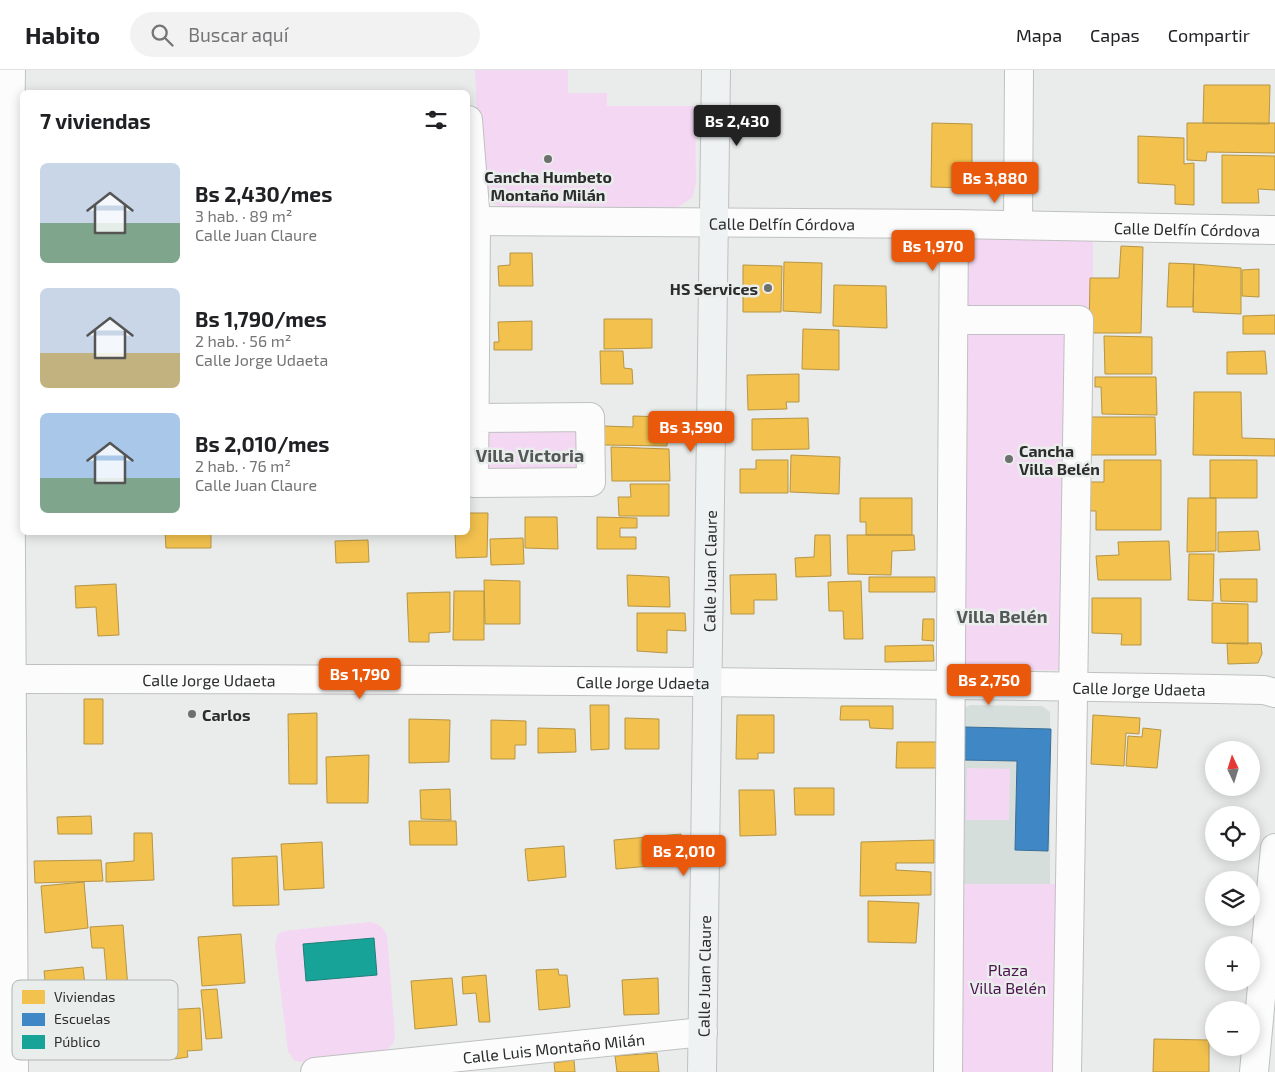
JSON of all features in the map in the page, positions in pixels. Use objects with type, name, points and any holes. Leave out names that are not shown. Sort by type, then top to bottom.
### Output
[{"type":"street","points":[[11,70],[17,108],[5,143],[5,176],[16,217],[11,679],[13,980]]},
{"type":"street","name":"Calle Juan Claure","points":[[702,1072],[709,682],[716,70]]},
{"type":"street","points":[[1018,225],[1020,70]]},
{"type":"street","points":[[470,170],[475,418],[474,482],[591,482],[590,417],[475,418]]},
{"type":"street","name":"Calle Delfín Córdova","points":[[472,221],[954,224],[1275,230]]},
{"type":"street","points":[[948,1072],[954,224]]},
{"type":"street","points":[[954,320],[1079,320],[1066,1072]]},
{"type":"street","name":"Calle Jorge Udaeta","points":[[11,679],[951,684],[1264,690],[1275,692]]},
{"type":"street","points":[[1254,1072],[1267,1031],[1275,848]]},
{"type":"street","name":"Calle Luis Montaño Milán","points":[[315,1072],[703,1032]]},
{"type":"shaded area","points":[[970,705],[1042,706],[1050,712],[1050,884],[962,884],[963,709]]},
{"type":"green space","points":[[475,70],[568,70],[568,93],[607,93],[607,106],[695,106],[696,183],[692,198],[678,207],[510,208],[490,202],[481,192]]},
{"type":"green space","points":[[967,240],[1093,240],[1093,310],[966,307]]},
{"type":"green space","points":[[969,331],[1064,332],[1068,336],[1062,670],[968,671],[964,669],[966,334]]},
{"type":"green space","points":[[485,431],[578,431],[577,472],[488,476]]},
{"type":"green space","points":[[967,768],[1010,769],[1009,820],[966,820]]},
{"type":"green space","name":"Plaza Villa Belén","points":[[955,884],[1062,884],[1061,1072],[955,1072]]},
{"type":"green space","points":[[370,922],[381,926],[387,936],[395,1036],[393,1044],[382,1054],[300,1062],[294,1060],[288,1051],[275,945],[278,934],[284,931]]},
{"type":"building: Viviendas","points":[[1204,85],[1270,85],[1269,124],[1203,123]]},
{"type":"building: Viviendas","points":[[932,123],[972,124],[972,188],[931,187]]},
{"type":"building: Viviendas","points":[[1187,123],[1275,123],[1275,153],[1207,152],[1206,161],[1187,160]]},
{"type":"building: Viviendas","points":[[1138,136],[1184,138],[1184,164],[1194,163],[1194,205],[1175,204],[1175,185],[1138,183]]},
{"type":"building: Viviendas","points":[[1222,155],[1275,156],[1275,190],[1258,189],[1259,203],[1222,203]]},
{"type":"building: Viviendas","points":[[1121,246],[1143,247],[1141,333],[1089,333],[1090,278],[1119,278]]},
{"type":"building: Viviendas","points":[[510,253],[532,253],[533,286],[499,286],[498,266],[510,265]]},
{"type":"building: Viviendas","points":[[784,262],[822,263],[821,313],[783,311]]},
{"type":"building: Viviendas","points":[[1169,263],[1194,264],[1193,307],[1167,307]]},
{"type":"building: Viviendas","points":[[1194,264],[1241,268],[1241,314],[1193,312]]},
{"type":"building: Viviendas","points":[[743,265],[782,266],[781,312],[743,312]]},
{"type":"building: Viviendas","points":[[1259,269],[1259,297],[1242,296],[1242,270]]},
{"type":"building: Viviendas","points":[[834,285],[886,286],[887,328],[833,326]]},
{"type":"building: Viviendas","points":[[1275,315],[1275,334],[1243,334],[1243,316]]},
{"type":"building: Viviendas","points":[[604,319],[652,319],[652,348],[604,349]]},
{"type":"building: Viviendas","points":[[532,321],[532,350],[494,350],[494,342],[499,342],[498,322]]},
{"type":"building: Viviendas","points":[[803,329],[839,330],[839,370],[802,369]]},
{"type":"building: Viviendas","points":[[1104,336],[1152,337],[1152,374],[1105,374]]},
{"type":"building: Viviendas","points":[[600,351],[623,351],[624,368],[632,369],[633,384],[601,384]]},
{"type":"building: Viviendas","points":[[1265,351],[1267,374],[1227,374],[1227,352]]},
{"type":"building: Viviendas","points":[[799,374],[799,402],[786,402],[787,409],[748,410],[747,375]]},
{"type":"building: Viviendas","points":[[1095,377],[1156,377],[1157,415],[1102,414],[1101,387],[1095,387]]},
{"type":"building: Viviendas","points":[[1194,392],[1241,392],[1242,438],[1275,439],[1275,456],[1193,455]]},
{"type":"building: Viviendas","points":[[633,416],[668,417],[667,446],[604,445],[604,426],[633,427]]},
{"type":"building: Viviendas","points":[[1091,417],[1155,417],[1156,455],[1089,455]]},
{"type":"building: Viviendas","points":[[808,418],[809,449],[752,450],[752,419]]},
{"type":"building: Viviendas","points":[[611,447],[669,449],[670,481],[612,481]]},
{"type":"building: Viviendas","points":[[791,455],[840,457],[839,494],[790,492]]},
{"type":"building: Viviendas","points":[[756,460],[788,460],[788,493],[740,493],[740,469],[756,469]]},
{"type":"building: Viviendas","points":[[1104,460],[1161,460],[1161,530],[1096,530],[1096,511],[1090,511],[1089,482],[1104,482]]},
{"type":"building: Viviendas","points":[[1210,460],[1257,460],[1257,498],[1210,498]]},
{"type":"building: Viviendas","points":[[630,484],[669,484],[669,516],[619,516],[618,497],[631,497]]},
{"type":"building: Viviendas","points":[[860,498],[912,498],[912,535],[866,535],[866,522],[860,522]]},
{"type":"building: Viviendas","points":[[1188,498],[1216,498],[1216,551],[1187,552]]},
{"type":"building: Viviendas","points":[[470,513],[488,513],[487,557],[456,558],[455,535],[470,535]]},
{"type":"building: Viviendas","points":[[525,517],[557,517],[558,549],[525,548]]},
{"type":"building: Viviendas","points":[[597,517],[637,518],[637,528],[620,528],[620,537],[636,537],[636,549],[597,549]]},
{"type":"building: Viviendas","points":[[1258,531],[1260,550],[1218,552],[1218,532]]},
{"type":"building: Viviendas","points":[[165,535],[211,535],[211,548],[166,548]]},
{"type":"building: Viviendas","points":[[815,535],[830,535],[831,576],[796,577],[795,558],[814,557]]},
{"type":"building: Viviendas","points":[[847,535],[914,535],[915,550],[892,551],[891,575],[848,574]]},
{"type":"building: Viviendas","points":[[523,538],[524,564],[491,565],[490,539]]},
{"type":"building: Viviendas","points":[[368,540],[369,562],[336,563],[335,541]]},
{"type":"building: Viviendas","points":[[1169,541],[1171,580],[1098,580],[1096,556],[1119,555],[1118,542]]},
{"type":"building: Viviendas","points":[[1189,554],[1214,554],[1213,601],[1188,600]]},
{"type":"building: Viviendas","points":[[776,574],[777,600],[754,600],[754,614],[731,614],[730,575]]},
{"type":"building: Viviendas","points":[[627,575],[669,577],[670,607],[628,606]]},
{"type":"building: Viviendas","points":[[869,577],[935,577],[935,592],[869,592]]},
{"type":"building: Viviendas","points":[[1220,579],[1257,579],[1257,602],[1221,601]]},
{"type":"building: Viviendas","points":[[484,580],[520,581],[520,624],[485,624]]},
{"type":"building: Viviendas","points":[[861,581],[863,639],[844,639],[843,611],[829,611],[828,582]]},
{"type":"building: Viviendas","points":[[116,584],[119,635],[98,636],[96,607],[76,608],[75,586]]},
{"type":"building: Viviendas","points":[[454,591],[484,591],[484,640],[453,640]]},
{"type":"building: Viviendas","points":[[450,592],[450,632],[429,633],[429,642],[409,642],[407,593]]},
{"type":"building: Viviendas","points":[[1092,598],[1141,598],[1141,645],[1121,645],[1122,634],[1092,633]]},
{"type":"building: Viviendas","points":[[1212,603],[1248,604],[1248,644],[1212,643]]},
{"type":"building: Viviendas","points":[[637,613],[685,613],[686,631],[667,630],[667,653],[637,651]]},
{"type":"building: Viviendas","points":[[923,619],[934,619],[934,641],[922,640]]},
{"type":"building: Viviendas","points":[[1227,643],[1261,643],[1262,654],[1258,663],[1228,664]]},
{"type":"building: Viviendas","points":[[933,645],[934,661],[885,662],[885,646]]},
{"type":"building: Viviendas","points":[[84,699],[103,699],[103,744],[84,744]]},
{"type":"building: Viviendas","points":[[590,705],[609,705],[609,749],[591,750]]},
{"type":"building: Viviendas","points":[[841,706],[893,706],[893,729],[870,728],[869,720],[840,720]]},
{"type":"building: Viviendas","points":[[317,713],[317,784],[289,784],[288,714]]},
{"type":"building: Viviendas","points":[[737,715],[774,715],[774,753],[758,753],[758,759],[736,759]]},
{"type":"building: Viviendas","points":[[1093,715],[1140,718],[1139,734],[1126,733],[1124,766],[1091,764]]},
{"type":"building: Viviendas","points":[[625,718],[659,719],[659,749],[625,749]]},
{"type":"building: Viviendas","points":[[409,719],[450,720],[449,762],[409,763]]},
{"type":"building: Viviendas","points":[[491,720],[526,721],[526,745],[515,745],[515,759],[491,759]]},
{"type":"building: Viviendas","points":[[538,728],[575,729],[576,752],[538,753]]},
{"type":"building: Viviendas","points":[[1143,728],[1161,730],[1157,768],[1126,766],[1128,736],[1142,737]]},
{"type":"building: Viviendas","points":[[897,742],[937,742],[938,768],[896,768]]},
{"type":"building: Viviendas","points":[[369,755],[368,803],[327,803],[326,757]]},
{"type":"building: Viviendas","points":[[794,788],[834,788],[834,815],[795,815]]},
{"type":"building: Viviendas","points":[[450,789],[451,820],[421,819],[420,790]]},
{"type":"building: Viviendas","points":[[739,790],[774,790],[776,835],[740,836]]},
{"type":"building: Viviendas","points":[[91,816],[92,834],[58,834],[57,817]]},
{"type":"building: Viviendas","points":[[409,821],[456,821],[457,845],[410,845]]},
{"type":"building: Viviendas","points":[[134,833],[152,833],[154,880],[106,882],[106,863],[134,861]]},
{"type":"building: Viviendas","points":[[681,834],[682,848],[661,850],[662,865],[616,869],[614,840]]},
{"type":"building: Viviendas","points":[[934,840],[934,863],[896,863],[896,870],[931,872],[931,895],[860,896],[861,842]]},
{"type":"building: Viviendas","points":[[322,842],[324,888],[284,890],[281,844]]},
{"type":"building: Viviendas","points":[[564,846],[566,877],[528,881],[525,849]]},
{"type":"building: Viviendas","points":[[277,856],[279,905],[233,906],[232,858]]},
{"type":"building: Viviendas","points":[[101,860],[103,881],[35,883],[34,861]]},
{"type":"building: Viviendas","points":[[84,882],[88,928],[45,933],[41,886]]},
{"type":"building: Viviendas","points":[[868,901],[919,903],[916,943],[868,942]]},
{"type":"building: Viviendas","points":[[123,925],[127,980],[107,980],[104,948],[92,948],[90,927]]},
{"type":"building: Viviendas","points":[[241,934],[245,983],[202,986],[198,937]]},
{"type":"building: Viviendas","points":[[83,967],[84,980],[45,980],[44,971]]},
{"type":"building: Viviendas","points":[[558,969],[559,975],[567,975],[570,1007],[539,1010],[536,970]]},
{"type":"building: Viviendas","points":[[486,975],[490,1022],[479,1022],[476,993],[463,994],[462,977]]},
{"type":"building: Viviendas","points":[[452,978],[457,1025],[415,1029],[411,981]]},
{"type":"building: Viviendas","points":[[658,978],[659,1014],[624,1015],[622,980]]},
{"type":"building: Viviendas","points":[[217,989],[222,1038],[206,1039],[201,990]]},
{"type":"building: Viviendas","points":[[200,1008],[202,1050],[187,1051],[188,1057],[178,1059],[178,1009]]},
{"type":"building: Viviendas","points":[[1154,1039],[1205,1040],[1205,1056],[1209,1056],[1209,1072],[1153,1072]]},
{"type":"building: Viviendas","points":[[657,1053],[659,1072],[617,1072],[615,1056]]},
{"type":"building: Viviendas","points":[[574,1060],[575,1072],[555,1072],[554,1063]]},
{"type":"building: Escuelas","points":[[964,727],[1051,729],[1048,851],[1015,850],[1017,761],[963,760]]},
{"type":"building: Público","points":[[374,938],[377,975],[306,981],[303,944]]},
{"type":"place","name":"Cancha Humbeto Montaño Milán","points":[[548,159]]},
{"type":"place","name":"HS Services","points":[[768,288]]},
{"type":"place","name":"Cancha Villa Belén","points":[[1009,459]]},
{"type":"place","name":"Carlos","points":[[192,714]]},
{"type":"district","name":"Villa Victoria","points":[[530,455]]},
{"type":"district","name":"Villa Belén","points":[[1002,616]]}]
